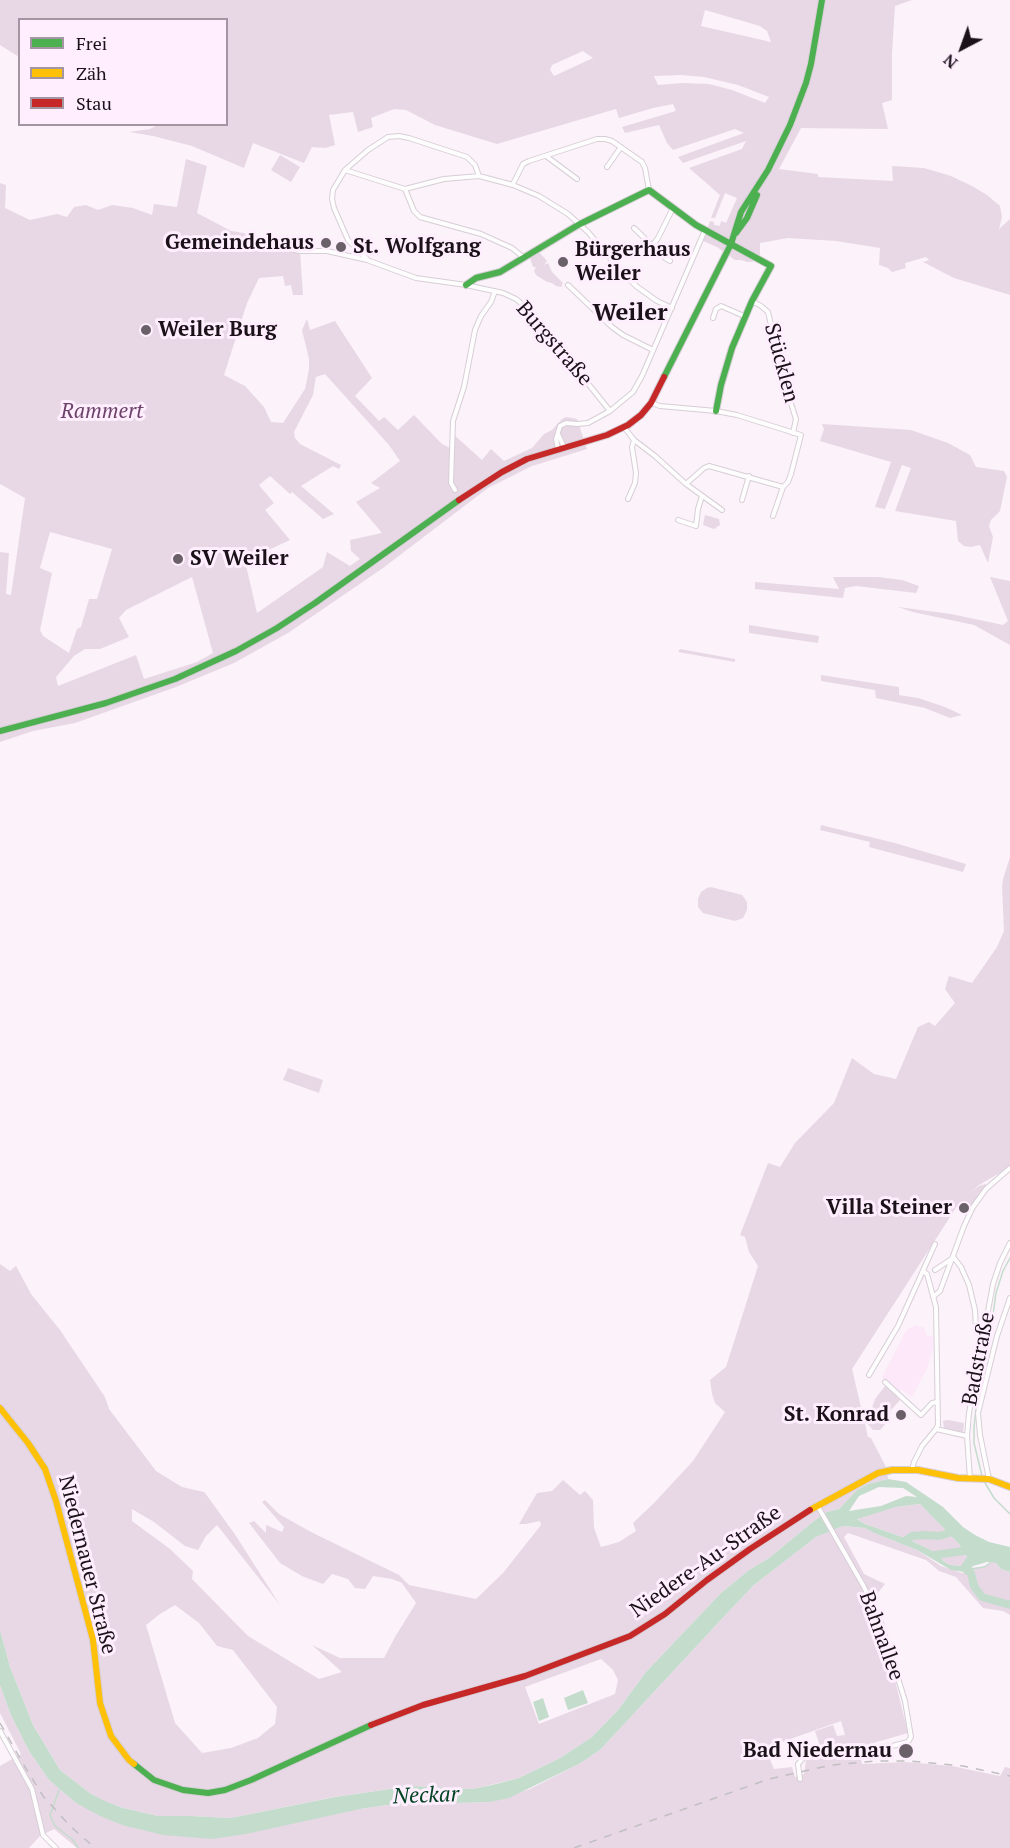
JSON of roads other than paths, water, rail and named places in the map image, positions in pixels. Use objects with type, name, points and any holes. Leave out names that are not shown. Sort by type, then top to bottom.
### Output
[{"type":"main road","points":[[0,731],[106,703],[175,679],[237,651],[315,603],[484,482],[527,459],[586,442],[624,427],[640,416],[651,403],[734,236],[747,218],[790,125],[806,83],[816,41],[822,0]]},
{"type":"main road","points":[[466,285],[476,278],[500,272],[578,225],[649,190],[696,225],[771,266],[744,316],[729,356],[716,411]]},
{"type":"main road","name":"Niedernauer Straße","points":[[0,1408],[45,1469],[56,1501],[93,1640],[103,1715],[111,1736],[129,1760],[154,1780],[183,1790],[208,1793],[242,1784],[275,1769]]},
{"type":"main road","name":"Niedere-Au-Straße","points":[[275,1769],[367,1726],[412,1709],[540,1671],[630,1636],[665,1614],[750,1549],[817,1505],[878,1473],[912,1469],[958,1479],[987,1479]]},
{"type":"main road","points":[[987,1479],[1010,1488]]},
{"type":"street","points":[[367,260],[348,240],[332,199],[333,190],[345,170],[356,159],[388,137],[399,136],[467,157],[475,165],[479,176]]},
{"type":"street","points":[[513,184],[523,164],[597,139],[612,141],[642,162],[649,190]]},
{"type":"street","points":[[607,167],[621,147]]},
{"type":"street","points":[[546,156],[577,179]]},
{"type":"street","points":[[345,170],[405,189],[444,179],[479,176],[513,184],[568,214],[588,232],[636,286],[657,301],[672,308]]},
{"type":"street","points":[[405,189],[414,211],[420,217],[481,234],[512,248],[523,257]]},
{"type":"street","points":[[652,247],[673,208]]},
{"type":"street","points":[[634,228],[652,247],[670,261]]},
{"type":"street","points":[[561,448],[558,433],[560,426],[566,423],[588,423],[610,411],[633,392],[705,230]]},
{"type":"street","name":"Burgstraße","points":[[278,247],[300,251],[327,251],[367,260],[416,278],[495,291],[516,300],[528,309],[610,411]]},
{"type":"street","points":[[568,285],[612,327],[653,350]]},
{"type":"street","points":[[455,490],[451,483],[453,421],[464,387],[475,330],[495,291]]},
{"type":"street","name":"Stücklen","points":[[752,301],[768,312],[785,385],[796,419],[793,433]]},
{"type":"street","points":[[712,318],[716,309],[721,306],[744,316]]},
{"type":"street","points":[[651,403],[660,406],[716,411],[801,435],[791,474],[783,487],[773,516]]},
{"type":"street","points":[[624,427],[634,440],[686,484],[722,510]]},
{"type":"street","points":[[628,499],[636,478],[632,447],[634,440]]},
{"type":"street","points":[[686,484],[709,466],[783,487]]},
{"type":"street","points":[[742,500],[749,476]]},
{"type":"street","points":[[678,520],[696,526],[702,496]]},
{"type":"street","points":[[933,1297],[940,1291],[973,1207],[986,1189],[1010,1168]]},
{"type":"street","name":"Badstraße","points":[[972,1479],[967,1436],[969,1413],[993,1284],[1010,1243]]},
{"type":"street","points":[[869,1375],[898,1326],[935,1244]]},
{"type":"street","points":[[935,1270],[953,1257]]},
{"type":"street","points":[[953,1257],[961,1267],[969,1285],[975,1310],[976,1330],[983,1336]]},
{"type":"street","points":[[912,1469],[922,1446],[936,1428],[938,1402],[936,1307],[927,1274],[924,1272]]},
{"type":"street","points":[[987,1479],[978,1413],[997,1336],[1010,1298]]},
{"type":"street","points":[[885,1382],[921,1415],[932,1403],[938,1402]]},
{"type":"street","points":[[936,1428],[967,1436]]},
{"type":"street","name":"Bahnallee","points":[[800,1779],[798,1764],[805,1756],[906,1743],[909,1741],[910,1729],[905,1701],[880,1620],[863,1585],[817,1505]]},
{"type":"street","points":[[0,1731],[32,1789],[43,1835],[56,1848]]},
{"type":"water","points":[[888,1479],[906,1482],[943,1507],[963,1527],[975,1535],[989,1542],[1010,1547],[1010,1572],[1001,1569],[996,1563],[987,1562],[973,1566],[971,1573],[951,1570],[917,1550],[865,1528],[843,1526],[816,1537],[754,1585],[600,1750],[579,1764],[509,1798],[490,1802],[387,1805],[212,1839],[163,1835],[122,1825],[100,1816],[76,1803],[49,1780],[29,1751],[10,1713],[0,1685],[0,1630],[10,1667],[33,1725],[60,1770],[91,1794],[107,1802],[158,1816],[231,1818],[335,1797],[411,1786],[473,1789],[496,1784],[519,1778],[560,1758],[592,1737],[618,1710],[646,1672],[721,1593],[814,1521],[827,1512],[839,1509],[857,1490],[868,1484]],"holes":[[[879,1487],[903,1488],[917,1497],[906,1496],[881,1506],[849,1511],[859,1496]],[[920,1504],[959,1544],[967,1557],[961,1566],[950,1565],[943,1561],[939,1554],[857,1519],[896,1507]]]},
{"type":"water","points":[[583,1690],[588,1703],[568,1710],[564,1698]]},
{"type":"water","points":[[543,1698],[549,1717],[539,1721],[533,1702]]},
{"type":"waterway","points":[[982,1476],[974,1443],[978,1391],[989,1344],[996,1293],[1010,1258]]},
{"type":"waterway","points":[[984,1481],[994,1498],[1010,1514]]},
{"type":"waterway","name":"Neckar","points":[[905,1541],[912,1536],[939,1536],[957,1531]]},
{"type":"waterway","name":"Neckar","points":[[935,1555],[964,1551],[970,1546]]},
{"type":"waterway","points":[[970,1569],[984,1567],[990,1563]]},
{"type":"waterway","name":"Neckar","points":[[964,1568],[971,1573],[974,1586],[982,1597],[1010,1605]]},
{"type":"waterway","points":[[59,1790],[50,1815],[55,1826],[73,1840],[78,1848]]},
{"type":"railway","points":[[0,1723],[43,1796],[70,1826],[95,1848]]},
{"type":"railway","points":[[574,1848],[769,1779],[832,1765],[875,1761],[911,1761],[963,1766],[1010,1776]]},
{"type":"place","name":"Gemeindehaus","points":[[326,243]]},
{"type":"place","name":"St. Wolfgang","points":[[341,247]]},
{"type":"place","name":"Bürgerhaus Weiler","points":[[563,262]]},
{"type":"place","name":"Weiler Burg","points":[[146,330]]},
{"type":"place","name":"SV Weiler","points":[[178,559]]},
{"type":"place","name":"Villa Steiner","points":[[964,1208]]},
{"type":"place","name":"St. Konrad","points":[[901,1415]]},
{"type":"place","name":"Bad Niedernau","points":[[906,1751]]},
{"type":"district","name":"Weiler","points":[[630,313]]},
{"type":"park label","name":"Rammert","points":[[102,412]]}]
